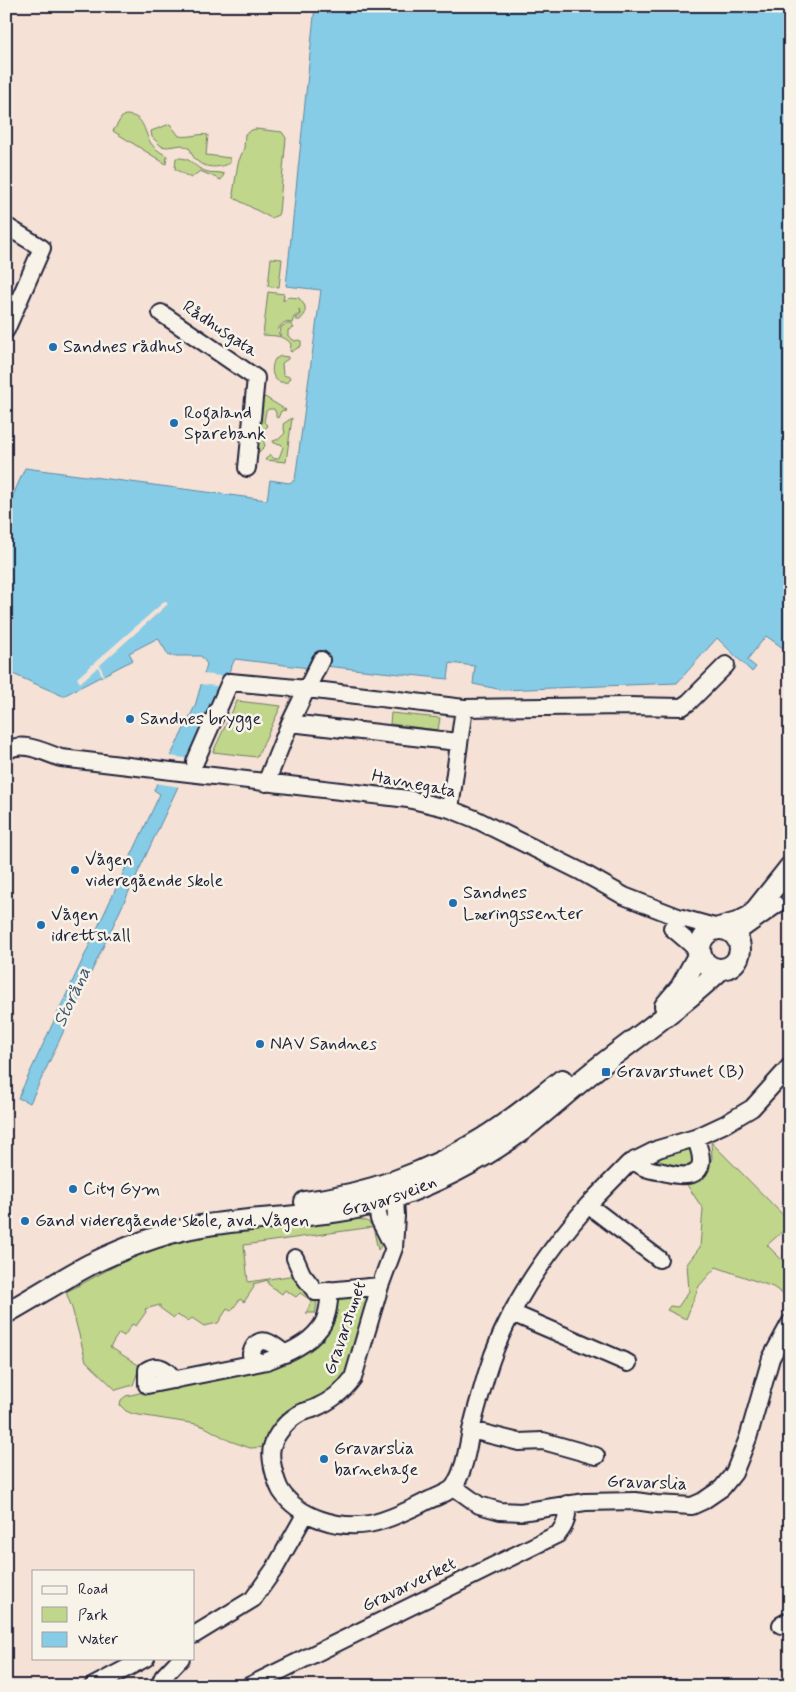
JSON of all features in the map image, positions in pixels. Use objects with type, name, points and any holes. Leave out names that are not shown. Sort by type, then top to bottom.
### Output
[{"type":"main road","points":[[719,928],[751,916],[790,867]]},
{"type":"main road","points":[[776,905],[790,887]]},
{"type":"main road","points":[[712,930],[731,931],[739,941],[740,953],[738,959],[734,964],[721,969],[715,969],[705,963],[700,952],[702,938],[712,930]]},
{"type":"main road","name":"Gravarsveien","points":[[6,1298],[107,1249],[181,1222],[210,1215],[336,1197],[383,1195],[414,1174],[449,1158],[483,1138],[640,1026],[662,1008],[681,987],[700,952]]},
{"type":"main road","name":"Gravarsveien","points":[[6,1313],[91,1264],[153,1239],[189,1229],[234,1221],[302,1216],[347,1210],[383,1195],[447,1176],[501,1145],[522,1130],[629,1043],[692,996],[721,969]]},
{"type":"street","points":[[6,226],[42,248],[6,330]]},
{"type":"street","name":"Rådhusgata","points":[[161,313],[256,378],[247,468]]},
{"type":"street","points":[[266,783],[290,723],[321,660]]},
{"type":"street","points":[[191,767],[230,682],[307,689],[464,708],[682,707],[690,702],[726,665]]},
{"type":"street","points":[[450,809],[464,708]]},
{"type":"street","points":[[290,723],[458,742]]},
{"type":"street","name":"Havnegata","points":[[11,748],[23,745],[61,758],[162,769],[191,767],[266,783],[408,799],[450,809],[475,818],[580,871],[624,896],[678,917],[719,928],[741,930],[776,905]]},
{"type":"street","points":[[672,928],[700,952]]},
{"type":"street","points":[[454,1487],[466,1461],[471,1430],[493,1354],[524,1290],[550,1250],[588,1205],[620,1172],[635,1160],[658,1149],[695,1138],[725,1124],[752,1108],[790,1066]]},
{"type":"street","points":[[635,1160],[638,1165],[647,1169],[674,1175],[688,1175],[698,1170],[701,1165],[700,1150],[695,1138]]},
{"type":"street","name":"Gravarstunet","points":[[383,1195],[379,1219],[394,1248],[380,1286],[353,1378],[335,1398],[314,1409],[298,1414],[283,1427],[272,1447],[273,1467],[281,1490],[291,1502],[306,1513],[337,1524],[371,1524],[417,1507],[454,1487]]},
{"type":"street","points":[[588,1205],[659,1259]]},
{"type":"street","points":[[295,1258],[302,1274],[316,1292],[380,1286]]},
{"type":"street","points":[[147,1385],[257,1362],[285,1354],[304,1343],[320,1328],[326,1314],[330,1290]]},
{"type":"street","points":[[512,1313],[628,1363]]},
{"type":"street","name":"Gravarslia","points":[[454,1487],[479,1505],[500,1511],[521,1512],[592,1501],[635,1501],[692,1506],[722,1488],[734,1473],[756,1413],[771,1358],[790,1323]]},
{"type":"street","points":[[471,1430],[519,1442],[543,1441],[596,1456]]},
{"type":"street","name":"Gravarverket","points":[[249,1686],[558,1534],[565,1524],[568,1514],[567,1504]]},
{"type":"street","points":[[195,1634],[253,1599],[275,1568],[306,1513]]},
{"type":"street","points":[[93,1686],[142,1660]]},
{"type":"street","points":[[159,1686],[163,1676],[180,1660]]},
{"type":"green space","points":[[125,115],[139,119],[144,126],[149,140],[159,151],[167,156],[166,164],[113,131]]},
{"type":"green space","points":[[170,124],[179,136],[208,135],[206,155],[230,158],[230,163],[215,167],[205,166],[196,160],[190,149],[182,145],[161,146],[152,137],[151,131]]},
{"type":"green space","points":[[256,129],[282,132],[286,138],[279,212],[278,215],[271,218],[234,198],[233,194],[238,163],[244,148],[245,134]]},
{"type":"green space","points":[[176,158],[186,159],[208,172],[224,174],[221,180],[200,171],[191,178],[175,169]]},
{"type":"green space","points":[[271,258],[282,259],[279,287],[268,286]]},
{"type":"green space","points":[[268,292],[284,294],[283,301],[288,297],[299,298],[305,306],[305,314],[300,320],[295,318],[300,316],[300,314],[294,317],[292,323],[285,322],[280,326],[280,336],[281,327],[291,324],[294,328],[288,330],[288,336],[295,341],[301,341],[301,346],[291,352],[291,344],[286,339],[263,335]]},
{"type":"green space","points":[[281,356],[288,357],[282,363],[283,375],[290,377],[288,382],[279,381],[274,376],[273,364],[275,359]]},
{"type":"green space","points":[[265,397],[286,410],[281,411],[278,418],[274,409],[266,411],[264,422],[268,426],[263,430],[265,446],[257,454],[262,399]]},
{"type":"green space","points":[[292,418],[286,462],[265,460],[270,454],[274,459],[279,458],[283,447],[281,444],[274,443],[273,441],[279,439],[285,433],[283,424]]},
{"type":"green space","points":[[237,701],[281,706],[257,757],[213,752]]},
{"type":"green space","points":[[391,713],[440,718],[438,730],[390,724]]},
{"type":"green space","points":[[711,1142],[790,1222],[790,1225],[767,1245],[790,1268],[790,1299],[773,1287],[716,1267],[699,1286],[686,1319],[667,1310],[670,1306],[678,1307],[689,1291],[687,1264],[700,1247],[703,1209],[685,1182],[705,1173],[712,1158]]},
{"type":"green space","points":[[685,1148],[693,1151],[695,1163],[687,1170],[651,1165],[650,1158]]},
{"type":"green space","points":[[348,1218],[367,1221],[371,1224],[377,1232],[381,1246],[378,1250],[373,1227],[244,1245],[248,1282],[296,1275],[315,1296],[315,1313],[306,1313],[312,1301],[300,1293],[296,1297],[285,1290],[282,1294],[268,1284],[268,1280],[253,1284],[254,1287],[244,1302],[240,1299],[231,1311],[227,1309],[218,1323],[204,1326],[192,1318],[188,1321],[177,1315],[174,1318],[160,1308],[160,1305],[145,1309],[146,1312],[136,1326],[132,1324],[124,1336],[119,1333],[110,1347],[140,1366],[133,1385],[116,1390],[86,1361],[66,1292],[145,1252],[194,1237],[245,1228]]},
{"type":"green space","points":[[364,1291],[370,1296],[345,1378],[267,1447],[250,1448],[230,1441],[196,1424],[133,1414],[126,1411],[120,1405],[121,1400],[126,1396],[284,1361],[341,1295]]},
{"type":"water","name":"Storåna","points":[[315,6],[790,6],[790,636],[783,648],[766,636],[747,660],[756,667],[752,672],[717,638],[677,683],[503,690],[473,684],[475,666],[450,663],[448,679],[325,666],[328,659],[316,653],[309,668],[235,659],[176,791],[30,1103],[18,1098],[160,794],[154,790],[195,706],[207,664],[201,656],[169,656],[158,638],[129,653],[133,660],[63,696],[6,671],[6,511],[25,468],[267,500],[270,480],[289,483],[295,480],[321,290],[286,286]]},
{"type":"pier","points":[[165,601],[168,604],[100,665],[104,675],[102,676],[98,667],[80,683],[77,678]]},
{"type":"pier","points":[[203,674],[229,677],[224,687],[200,684]]},
{"type":"pier","points":[[169,756],[193,759],[180,787],[155,783]]},
{"type":"place","name":"Sandnes rådhus","points":[[53,347]]},
{"type":"place","name":"Rogaland Sparebank","points":[[174,423]]},
{"type":"place","name":"Sandnes brygge","points":[[130,719]]},
{"type":"place","name":"Vågen videregående skole","points":[[75,870]]},
{"type":"place","name":"Sandnes Læringssenter","points":[[453,903]]},
{"type":"place","name":"Vågen idrettshall","points":[[41,925]]},
{"type":"place","name":"NAV Sandnes","points":[[260,1044]]},
{"type":"place","name":"Gravarstunet (B)","points":[[606,1072]]},
{"type":"place","name":"City Gym","points":[[73,1189]]},
{"type":"place","name":"Gand videregående skole, avd. Vågen","points":[[25,1221]]},
{"type":"place","name":"Gravarslia barnehage","points":[[324,1459]]}]
